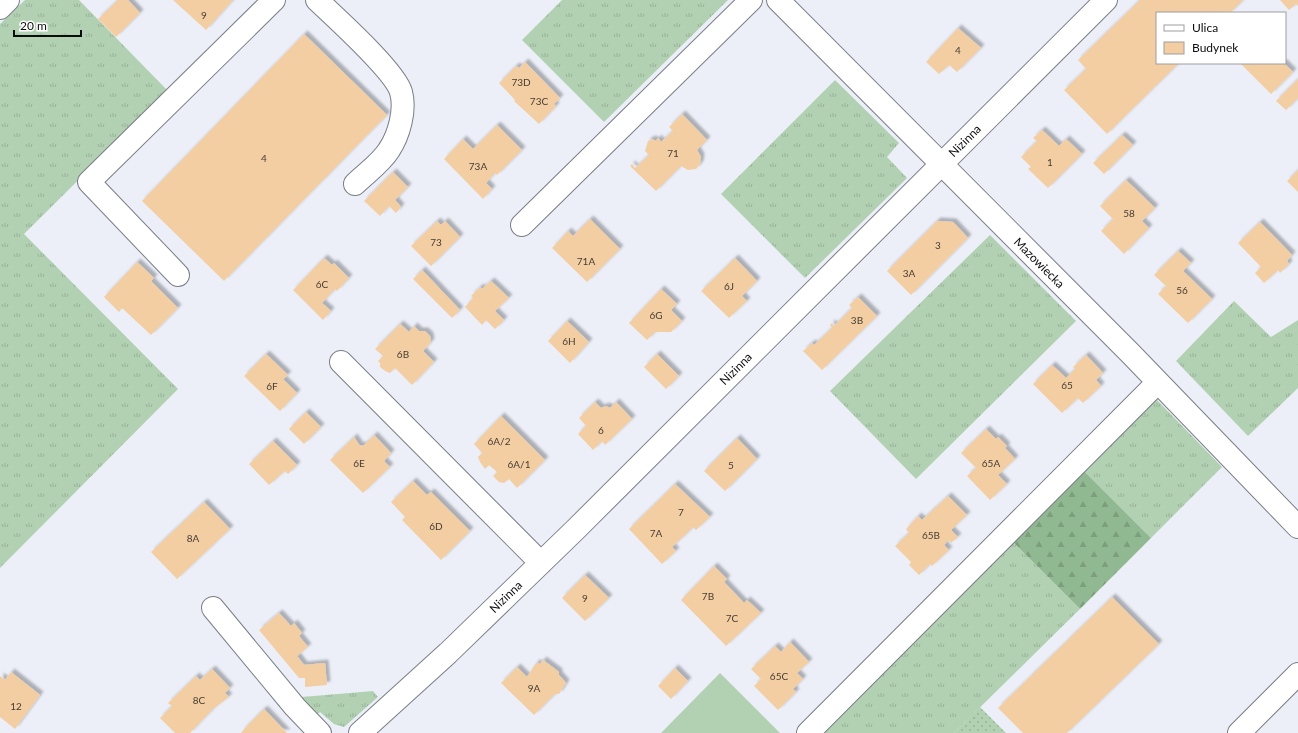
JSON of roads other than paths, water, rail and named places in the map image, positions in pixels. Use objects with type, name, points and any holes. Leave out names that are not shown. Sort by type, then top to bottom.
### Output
[{"type":"street","points":[[0,8],[8,0]]},
{"type":"street","points":[[178,275],[89,182],[274,0]]},
{"type":"street","points":[[317,0],[392,75],[401,92],[402,112],[398,130],[389,151],[355,184]]},
{"type":"street","points":[[522,225],[751,0]]},
{"type":"street","name":"Mazowiecka","points":[[778,0],[1158,382],[1298,527]]},
{"type":"street","name":"Nizinna","points":[[360,733],[448,653],[541,563],[1106,0]]},
{"type":"street","points":[[341,362],[541,563]]},
{"type":"street","points":[[808,733],[1158,382]]},
{"type":"street","points":[[213,608],[296,707],[320,733]]},
{"type":"street","points":[[1239,733],[1298,674]]}]
